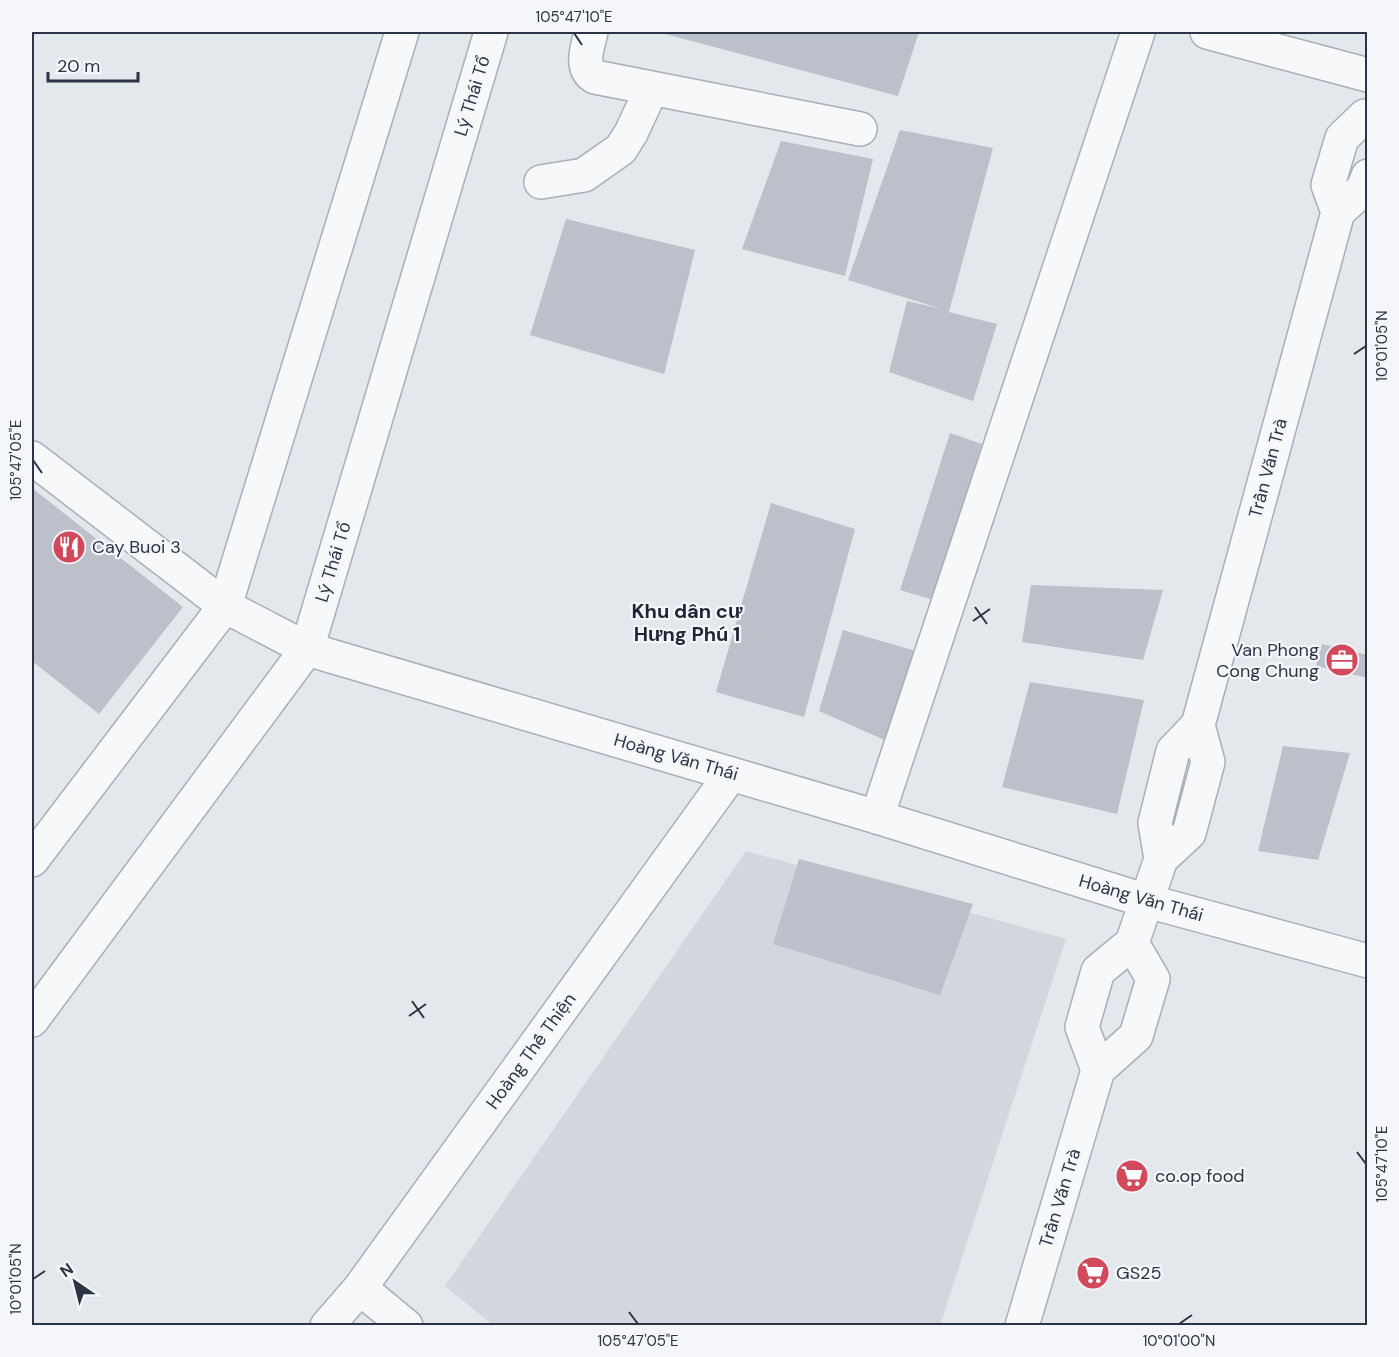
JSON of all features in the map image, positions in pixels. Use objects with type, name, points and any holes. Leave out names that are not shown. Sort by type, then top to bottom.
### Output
[{"type":"street","points":[[32,860],[225,606],[402,32]]},
{"type":"street","name":"Lý Thái Tổ","points":[[32,1020],[307,648],[491,32]]},
{"type":"street","points":[[591,32],[585,57],[586,67],[595,77],[860,129]]},
{"type":"street","points":[[877,817],[948,597],[1138,32]]},
{"type":"street","points":[[1207,32],[1368,75]]},
{"type":"street","points":[[541,182],[584,175],[621,149],[652,88]]},
{"type":"street","points":[[1367,115],[1342,138],[1328,184],[1338,212],[1363,189],[1368,176]]},
{"type":"street","name":"Trần Văn Trà","points":[[1147,901],[1161,859],[1155,823],[1173,751],[1198,725],[1338,212]]},
{"type":"street","name":"Hoàng Văn Thái","points":[[32,458],[225,606],[307,648],[877,817],[1147,901],[1368,961]]},
{"type":"street","name":"Hoàng Thế Thiện","points":[[327,1326],[360,1288],[731,774]]},
{"type":"street","points":[[1132,943],[1153,979],[1136,1036],[1098,1070],[1082,1026],[1098,971],[1132,943],[1147,901]]},
{"type":"street","name":"Trần Văn Trà","points":[[1022,1326],[1098,1070]]},
{"type":"street","points":[[360,1288],[406,1326]]},
{"type":"shaded area","points":[[746,851],[1066,939],[940,1325],[493,1325],[445,1286]]},
{"type":"building","points":[[658,32],[919,32],[898,96]]},
{"type":"building","points":[[900,130],[993,148],[949,312],[997,324],[973,401],[889,372],[907,301],[942,309],[848,280]]},
{"type":"building","points":[[781,141],[873,159],[845,276],[742,249]]},
{"type":"building","points":[[566,219],[695,250],[664,374],[530,335]]},
{"type":"building","points":[[950,433],[982,444],[933,600],[900,590]]},
{"type":"building","name":"Cay Buoi 3","points":[[32,488],[183,607],[99,714],[32,661]]},
{"type":"building","points":[[771,503],[855,529],[804,717],[716,692]]},
{"type":"building","points":[[1031,585],[1163,590],[1143,660],[1022,642]]},
{"type":"building","points":[[843,630],[916,651],[889,742],[819,711]]},
{"type":"building","name":"Van Phong Cong Chung","points":[[1322,644],[1368,655],[1368,678],[1316,666]]},
{"type":"building","points":[[1030,682],[1144,700],[1117,814],[1002,787]]},
{"type":"building","points":[[1283,746],[1350,753],[1318,860],[1258,851]]},
{"type":"building","points":[[799,859],[973,904],[940,995],[773,944]]},
{"type":"place","name":"Cay Buoi 3","points":[[69,547]]},
{"type":"place","name":"Van Phong Cong Chung","points":[[1342,660]]},
{"type":"place","name":"co.op food","points":[[1132,1176]]},
{"type":"place","name":"GS25","points":[[1093,1273]]},
{"type":"district","name":"Khu dân cư Hưng Phú 1","points":[[687,622]]}]
